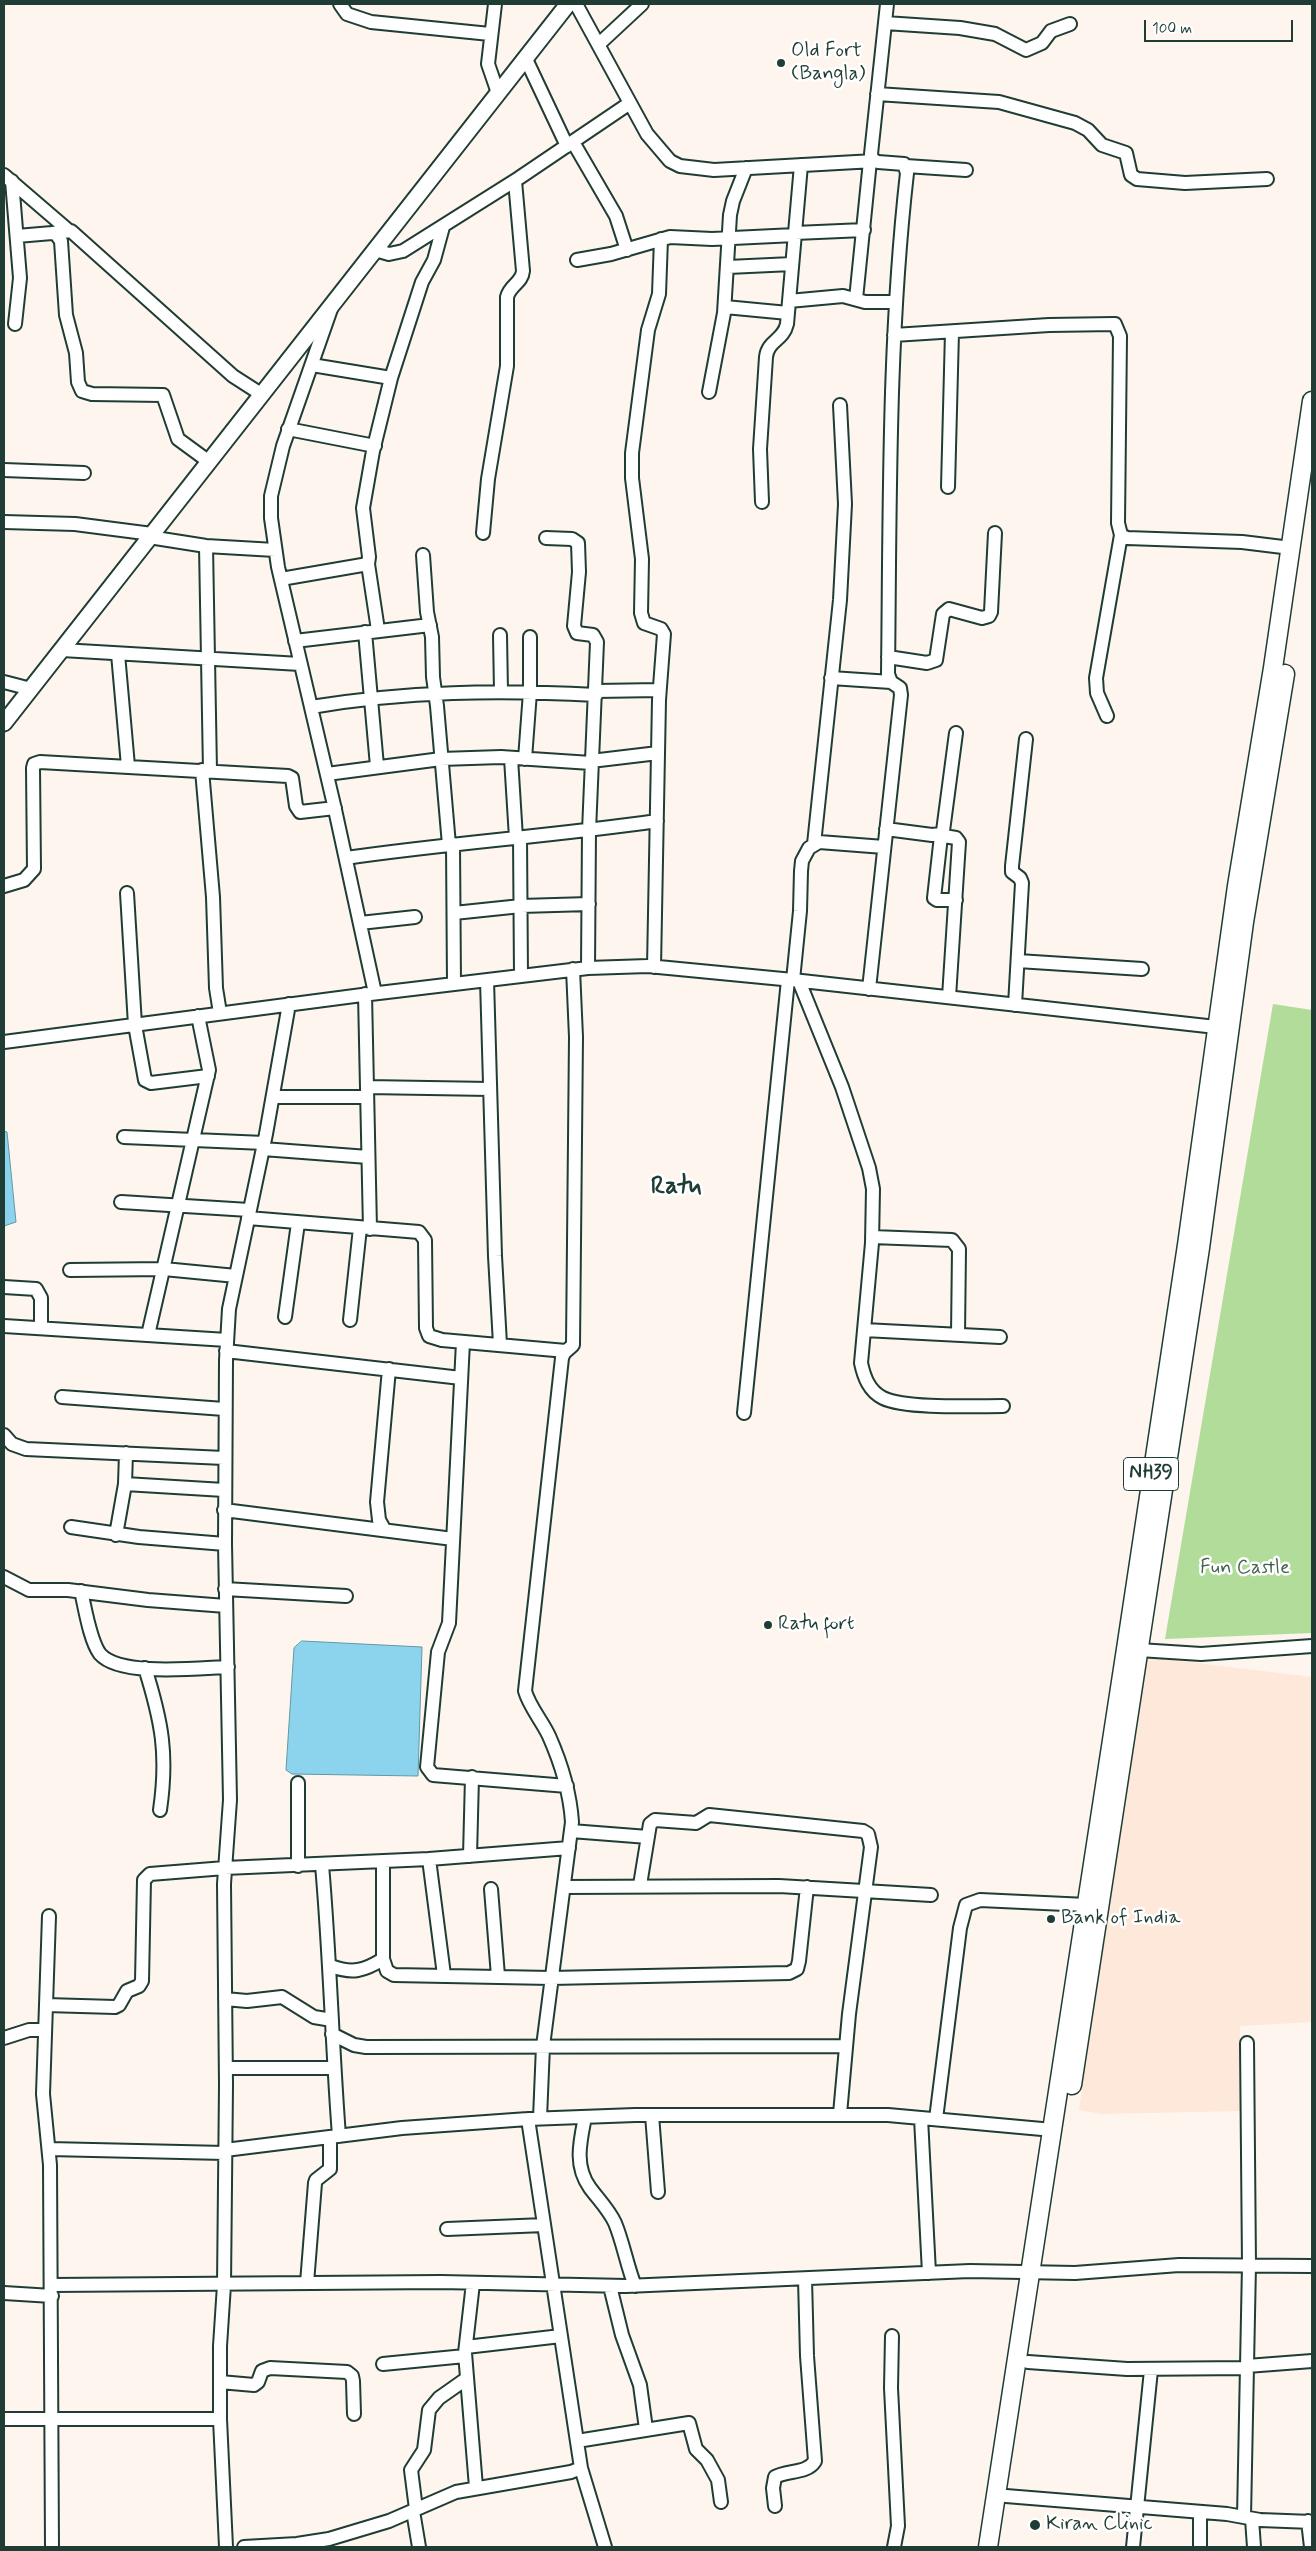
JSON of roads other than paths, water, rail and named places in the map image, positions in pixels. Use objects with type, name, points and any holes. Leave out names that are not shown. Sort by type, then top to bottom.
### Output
[{"type":"highway","name":"NH39","points":[[998,2547],[1028,2362],[1053,2130],[1187,1245],[1216,1027],[1292,548],[1312,401]]},
{"type":"highway","name":"NH39","points":[[988,2547],[1037,2272],[1139,1650],[1200,1248],[1244,922],[1312,486]]},
{"type":"main road","points":[[4,724],[208,461],[331,309],[568,4]]},
{"type":"street","points":[[340,4],[347,14],[371,22],[490,34]]},
{"type":"street","points":[[495,4],[488,64],[498,93]]},
{"type":"street","points":[[576,4],[630,103],[660,150],[670,161],[680,166],[714,170],[872,161],[898,163],[906,166],[966,170]]},
{"type":"street","points":[[599,44],[642,4]]},
{"type":"street","points":[[856,299],[887,4]]},
{"type":"street","points":[[885,23],[960,28],[995,34],[1026,50],[1042,43],[1051,30],[1070,24]]},
{"type":"street","points":[[525,58],[570,144],[616,216],[627,250]]},
{"type":"street","points":[[878,94],[999,102],[1075,123],[1088,130],[1102,145],[1126,153],[1131,175],[1137,179],[1185,183],[1267,179]]},
{"type":"street","points":[[375,250],[383,254],[396,254],[443,227],[630,103]]},
{"type":"street","points":[[762,502],[760,449],[766,357],[769,347],[785,334],[789,308],[801,165]]},
{"type":"street","points":[[891,682],[888,674],[888,512],[894,335],[908,173],[906,166]]},
{"type":"street","points":[[709,392],[725,306],[733,201],[746,168]]},
{"type":"street","points":[[6,178],[68,230],[233,376],[261,394]]},
{"type":"street","points":[[6,178],[20,278],[15,324]]},
{"type":"street","points":[[483,533],[488,479],[507,366],[508,297],[511,289],[522,277],[515,181]]},
{"type":"street","points":[[377,766],[371,697],[368,564],[370,557],[363,508],[391,378],[422,282],[434,260],[443,227]]},
{"type":"street","points":[[12,231],[52,233],[68,230]]},
{"type":"street","points":[[577,260],[627,250],[660,239],[730,238],[864,230]]},
{"type":"street","points":[[52,233],[56,234],[61,241],[66,315],[76,353],[78,382],[82,391],[92,394],[163,394],[178,439],[208,461]]},
{"type":"street","points":[[654,967],[658,753],[664,634],[661,629],[644,623],[641,613],[642,559],[632,454],[648,330],[658,294],[660,239]]},
{"type":"street","points":[[728,267],[792,264]]},
{"type":"street","points":[[725,306],[789,308],[843,296],[865,302],[896,302]]},
{"type":"street","points":[[331,309],[288,429],[271,496],[271,518],[281,579],[360,923],[370,994],[365,1228],[350,1320]]},
{"type":"street","points":[[894,335],[1066,325],[1109,324],[1118,327],[1120,336],[1118,523],[1120,535],[1096,678],[1097,693],[1107,716]]},
{"type":"street","points":[[948,487],[952,332]]},
{"type":"street","points":[[312,365],[391,378]]},
{"type":"street","points":[[814,844],[840,600],[845,504],[840,405]]},
{"type":"street","points":[[288,429],[375,446]]},
{"type":"street","points":[[4,470],[84,473]]},
{"type":"street","points":[[4,522],[75,524],[206,546],[275,550]]},
{"type":"street","points":[[888,657],[918,663],[933,662],[938,656],[942,618],[945,611],[953,609],[982,618],[989,616],[991,612],[995,533]]},
{"type":"street","points":[[1120,535],[1127,538],[1242,542],[1292,548]]},
{"type":"street","points":[[546,538],[572,539],[578,543],[579,572],[574,626],[577,633],[593,635],[596,639],[596,693],[589,831],[588,968]]},
{"type":"street","points":[[206,546],[205,583],[209,659],[206,771],[216,988],[220,1013]]},
{"type":"street","points":[[423,556],[441,759],[451,844],[454,913],[454,984]]},
{"type":"street","points":[[281,579],[368,564]]},
{"type":"street","points":[[295,641],[430,625]]},
{"type":"street","points":[[500,635],[501,691]]},
{"type":"street","points":[[525,759],[530,692],[530,637]]},
{"type":"street","points":[[62,650],[300,664]]},
{"type":"street","points":[[118,654],[128,766]]},
{"type":"street","points":[[832,678],[891,682],[898,686],[901,695],[869,988]]},
{"type":"street","points":[[4,682],[31,689]]},
{"type":"street","points":[[311,707],[371,697],[435,693],[501,691],[596,693],[660,690]]},
{"type":"street","points":[[956,733],[945,826],[939,836],[934,898],[937,900],[956,900]]},
{"type":"street","points":[[1015,1005],[1022,884],[1020,878],[1012,872],[1012,866],[1026,739]]},
{"type":"street","points":[[327,774],[441,759],[511,758],[591,762],[658,753]]},
{"type":"street","points":[[511,758],[518,837],[521,906],[521,976]]},
{"type":"street","points":[[4,886],[24,880],[34,869],[34,764],[40,762],[288,776],[292,778],[296,806],[300,812],[335,808]]},
{"type":"street","points":[[346,858],[451,844],[589,831],[657,820]]},
{"type":"street","points":[[886,829],[956,838],[959,842],[949,998]]},
{"type":"street","points":[[744,1413],[793,980],[800,911],[802,861],[805,854],[814,844],[819,842],[884,847]]},
{"type":"street","points":[[127,893],[134,1025],[143,1074],[147,1082],[208,1076]]},
{"type":"street","points":[[454,913],[521,906],[589,904]]},
{"type":"street","points":[[360,923],[415,917]]},
{"type":"street","points":[[1018,961],[1142,969]]},
{"type":"street","points":[[4,1042],[289,1004],[588,968],[654,967],[869,988],[1216,1027]]},
{"type":"street","points":[[121,1202],[178,1205],[298,1223],[422,1234],[426,1256],[427,1333],[431,1338],[566,1351],[572,1348],[574,1340],[576,1037],[573,970]]},
{"type":"street","points":[[487,980],[494,1256],[500,1344]]},
{"type":"street","points":[[793,980],[842,1087],[869,1168],[873,1189],[872,1237],[861,1363],[864,1377],[870,1388],[883,1398],[917,1404],[1003,1406]]},
{"type":"street","points":[[226,2547],[220,2419],[224,2285],[226,1868],[230,1800],[224,1544],[224,1409],[229,1309],[273,1097],[289,1004]]},
{"type":"street","points":[[148,1335],[208,1076],[209,1059],[198,1016]]},
{"type":"street","points":[[273,1097],[367,1092],[490,1089]]},
{"type":"street","points":[[124,1137],[263,1146],[368,1157]]},
{"type":"street","points":[[285,1317],[298,1223]]},
{"type":"street","points":[[872,1237],[952,1240],[956,1242],[959,1249],[958,1335]]},
{"type":"street","points":[[70,1270],[164,1269],[236,1276]]},
{"type":"street","points":[[4,1287],[36,1289],[41,1298],[41,1328]]},
{"type":"street","points":[[4,1326],[148,1335],[461,1378]]},
{"type":"street","points":[[864,1330],[1000,1337]]},
{"type":"street","points":[[463,1342],[449,1622],[438,1652],[427,1766],[432,1775],[567,1786]]},
{"type":"street","points":[[566,1351],[562,1358],[525,1691],[549,1736],[567,1786],[571,1803],[571,1831],[534,2119],[544,2225],[581,2468],[605,2547]]},
{"type":"street","points":[[384,1529],[379,1520],[377,1502],[389,1369]]},
{"type":"street","points":[[62,1397],[224,1409]]},
{"type":"street","points":[[4,1435],[12,1444],[26,1449],[224,1458]]},
{"type":"street","points":[[116,1535],[125,1484],[126,1453]]},
{"type":"street","points":[[125,1484],[224,1490]]},
{"type":"street","points":[[224,1510],[453,1539]]},
{"type":"street","points":[[71,1526],[116,1535],[224,1544]]},
{"type":"street","points":[[4,1577],[29,1590],[81,1592],[148,1600],[226,1606]]},
{"type":"street","points":[[226,1589],[346,1596]]},
{"type":"street","points":[[81,1592],[99,1653],[114,1663],[145,1668],[228,1667]]},
{"type":"street","points":[[1139,1650],[1202,1654],[1312,1646]]},
{"type":"street","points":[[145,1668],[162,1732],[165,1774],[160,1810]]},
{"type":"street","points":[[470,1856],[472,1777]]},
{"type":"street","points":[[298,1783],[298,1866]]},
{"type":"street","points":[[640,1885],[650,1824],[655,1820],[696,1823],[709,1815],[868,1834],[871,1847],[846,2046],[840,2114]]},
{"type":"street","points":[[571,1831],[648,1837]]},
{"type":"street","points":[[46,2005],[117,2007],[124,1994],[140,1986],[142,1981],[145,1876],[150,1874],[226,1868],[429,1860],[569,1848]]},
{"type":"street","points":[[429,1860],[444,1975]]},
{"type":"street","points":[[383,1862],[383,1959],[387,1971],[394,1975],[551,1978],[789,1973],[797,1969],[800,1961],[807,1887]]},
{"type":"street","points":[[307,2282],[315,2183],[316,2180],[330,2169],[335,2136],[331,1966],[322,1865]]},
{"type":"street","points":[[564,1887],[640,1885],[807,1887],[931,1895]]},
{"type":"street","points":[[491,1889],[498,1976]]},
{"type":"street","points":[[936,2119],[960,1928],[966,1905],[980,1900],[1087,1905]]},
{"type":"street","points":[[49,1916],[43,2094],[50,2149],[52,2547]]},
{"type":"street","points":[[331,1966],[356,1972],[370,1968],[383,1959]]},
{"type":"street","points":[[226,1999],[247,2001],[282,1997],[314,2017],[332,2020]]},
{"type":"street","points":[[4,2038],[29,2030],[44,2030]]},
{"type":"street","points":[[332,2034],[354,2045],[366,2047],[846,2046]]},
{"type":"street","points":[[1247,2042],[1249,2265],[1247,2367],[1248,2518],[1254,2547]]},
{"type":"street","points":[[226,2068],[334,2068]]},
{"type":"street","points":[[50,2149],[225,2151],[402,2128],[534,2119],[652,2115],[840,2114],[936,2119],[1053,2130]]},
{"type":"street","points":[[652,2115],[658,2192]]},
{"type":"street","points":[[585,2117],[578,2148],[580,2164],[589,2186],[613,2220],[635,2286]]},
{"type":"street","points":[[921,2118],[929,2273]]},
{"type":"street","points":[[447,2229],[544,2225]]},
{"type":"street","points":[[4,2292],[307,2282],[635,2286],[970,2271],[1074,2273],[1180,2265],[1312,2266]]},
{"type":"street","points":[[775,2506],[773,2488],[775,2477],[812,2466],[815,2461],[807,2356],[805,2279]]},
{"type":"street","points":[[473,2283],[466,2352],[466,2379],[476,2487]]},
{"type":"street","points":[[610,2286],[622,2335],[640,2385],[646,2429]]},
{"type":"street","points":[[383,2364],[561,2336]]},
{"type":"street","points":[[892,2336],[891,2388],[898,2526],[894,2547]]},
{"type":"street","points":[[1028,2362],[1151,2370],[1247,2367],[1312,2361]]},
{"type":"street","points":[[220,2382],[254,2385],[258,2382],[262,2371],[270,2368],[347,2372],[352,2376],[353,2381],[354,2414]]},
{"type":"street","points":[[1133,2547],[1135,2508],[1151,2370]]},
{"type":"street","points":[[419,2547],[411,2470],[424,2450],[429,2410],[439,2398],[466,2379]]},
{"type":"street","points":[[4,2419],[220,2419]]},
{"type":"street","points":[[577,2441],[689,2423],[696,2449],[708,2460],[718,2480],[721,2502]]},
{"type":"street","points":[[244,2547],[277,2546],[321,2540],[347,2541],[444,2496],[476,2487],[571,2472],[581,2468]]},
{"type":"street","points":[[1006,2496],[1310,2522],[1311,2547]]},
{"type":"street","points":[[1200,2512],[1200,2547]]},
{"type":"water","points":[[4,1131],[7,1132],[16,1222],[4,1226]]},
{"type":"water","points":[[302,1641],[422,1647],[418,1776],[292,1774],[286,1770],[294,1648]]},
{"type":"place","name":"Old Fort (Bangla)","points":[[781,63]]},
{"type":"place","name":"Ratu fort","points":[[768,1625]]},
{"type":"place","name":"Bank of India","points":[[1051,1919]]},
{"type":"place","name":"Kiran Clinic","points":[[1035,2525]]},
{"type":"district","name":"Ratu","points":[[676,1188]]},
{"type":"park label","name":"Fun Castle","points":[[1245,1569]]}]
